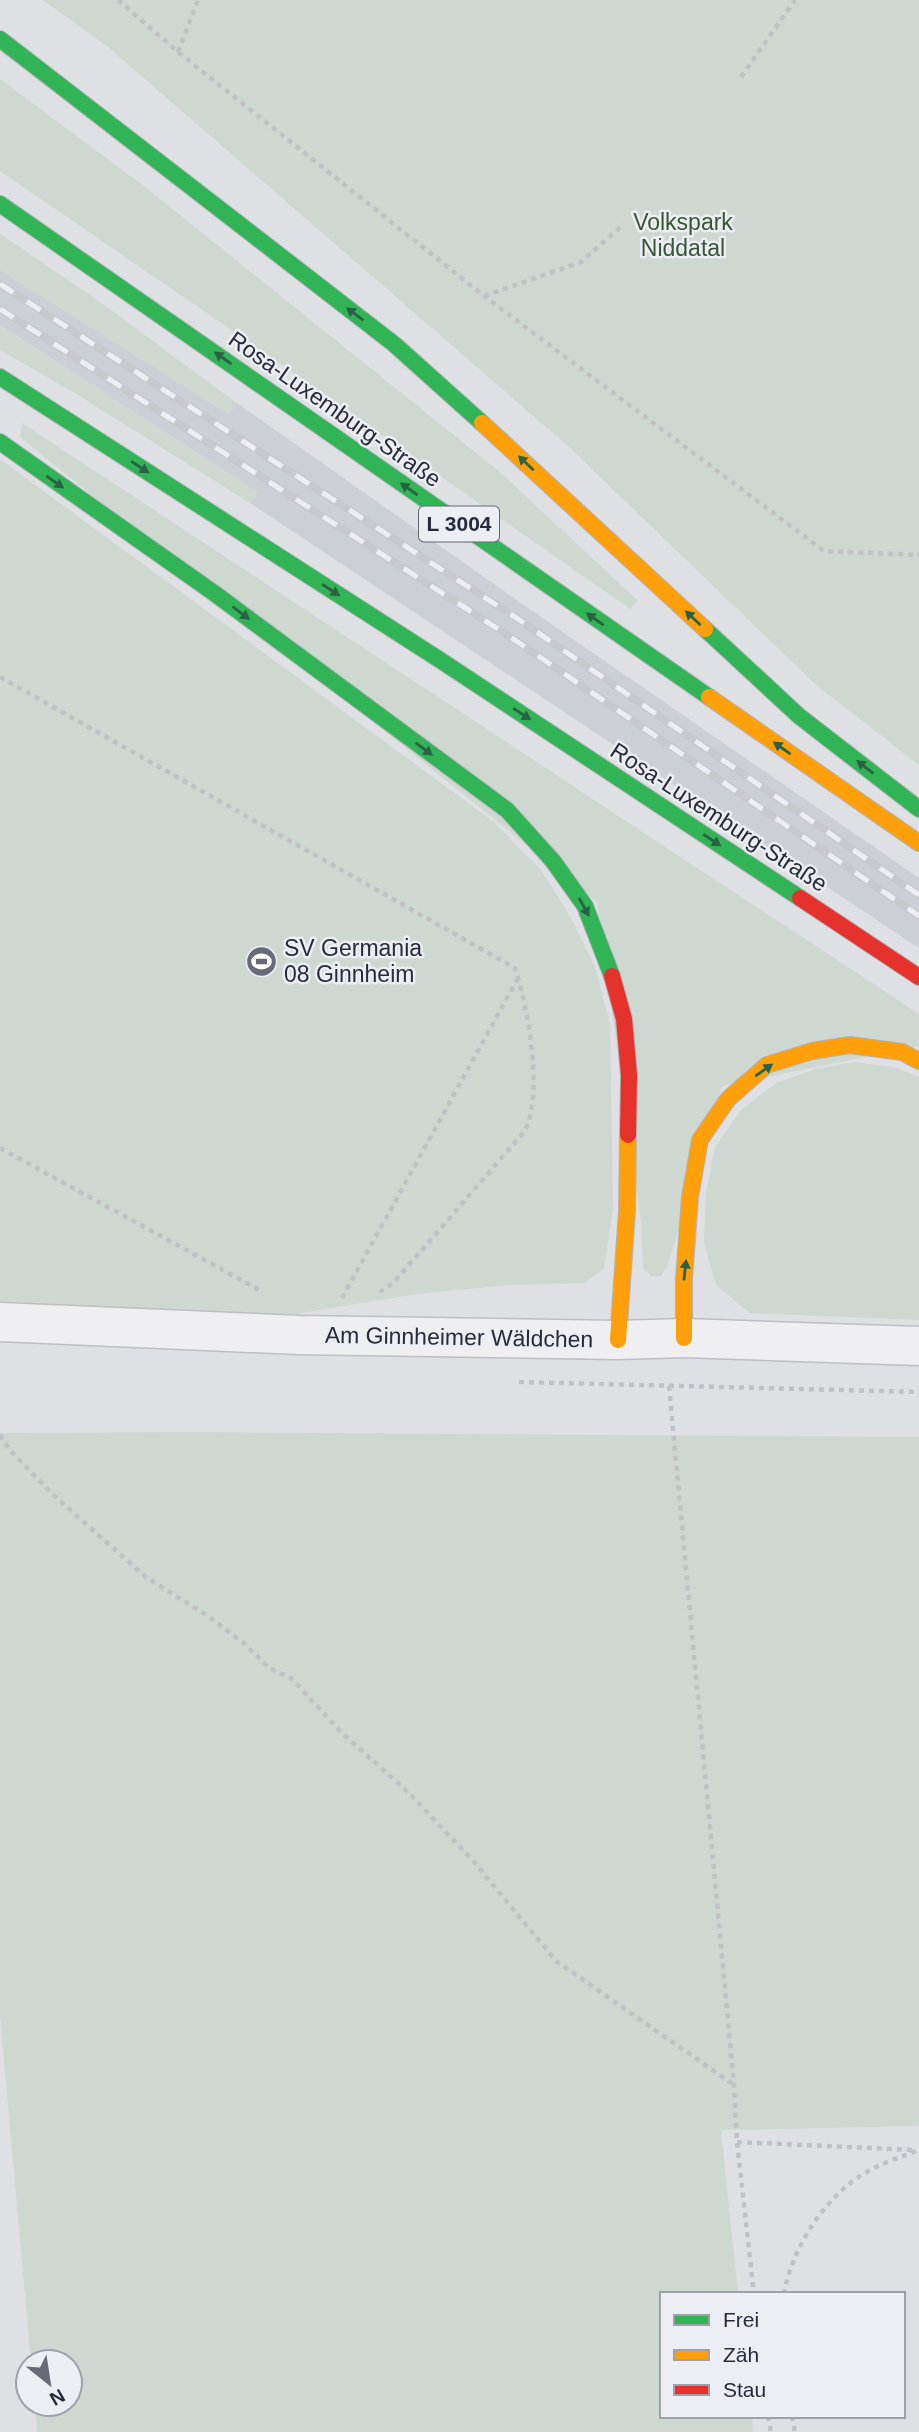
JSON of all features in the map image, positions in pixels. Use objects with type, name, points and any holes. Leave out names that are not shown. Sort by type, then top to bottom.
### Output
[{"type":"highway","points":[[0,39],[394,344],[799,716],[919,809]]},
{"type":"highway","name":"Rosa-Luxemburg-Straße","points":[[0,204],[919,843]]},
{"type":"highway","name":"Rosa-Luxemburg-Straße","points":[[0,377],[440,660],[919,977]]},
{"type":"highway","points":[[0,442],[214,593],[507,810],[553,861],[584,906],[609,965],[624,1019],[629,1075],[627,1210],[618,1340]]},
{"type":"highway","points":[[684,1338],[684,1279],[700,1140],[728,1099],[767,1065],[812,1051],[850,1045],[902,1052],[919,1061]]},
{"type":"street","name":"Am Ginnheimer Wäldchen","points":[[0,1322],[299,1335],[618,1340],[684,1338],[919,1346]]},
{"type":"path","points":[[118,0],[178,52],[484,296],[824,551],[919,555]]},
{"type":"path","points":[[178,52],[198,0]]},
{"type":"path","points":[[741,77],[794,0]]},
{"type":"path","points":[[484,296],[581,262],[624,224]]},
{"type":"path","points":[[0,677],[515,968],[522,991],[533,1062],[530,1121],[524,1132],[403,1271],[380,1292]]},
{"type":"path","points":[[341,1301],[518,978]]},
{"type":"path","points":[[0,1148],[268,1295]]},
{"type":"path","points":[[669,1386],[734,2085],[737,2142],[754,2292]]},
{"type":"path","points":[[0,1435],[9,1450],[51,1493],[147,1578],[205,1614],[245,1644],[269,1668],[291,1678],[342,1733],[411,1795],[474,1862],[556,1961],[734,2085]]},
{"type":"path","points":[[737,2142],[918,2151]]},
{"type":"path","points":[[784,2292],[786,2280],[799,2248],[834,2197],[855,2179],[879,2166],[918,2151]]},
{"type":"shaded area","points":[[0,270],[229,414],[237,403],[919,878],[919,948],[250,503],[257,492],[0,325]]},
{"type":"green space","name":"Volkspark Niddatal","points":[[43,0],[919,0],[919,765],[815,684],[569,447],[108,47]]},
{"type":"green space","points":[[0,79],[145,187],[501,473],[638,601],[630,609],[0,171]]},
{"type":"green space","points":[[0,234],[93,297],[237,403],[229,415],[0,270]]},
{"type":"green space","points":[[0,325],[258,492],[250,503],[73,392],[0,350]]},
{"type":"green space","points":[[22,423],[919,1014],[919,1046],[722,1086],[667,1267],[661,1276],[651,1276],[643,1268],[641,1221],[597,902],[20,437]]},
{"type":"green space","name":"SV Germania 08 Ginnheim","points":[[0,459],[494,822],[542,871],[571,918],[595,967],[610,1023],[613,1209],[604,1269],[584,1283],[509,1285],[417,1294],[283,1316],[0,1307]]},
{"type":"green space","points":[[854,1062],[894,1067],[919,1077],[919,1320],[750,1313],[716,1285],[704,1242],[706,1193],[715,1147],[740,1111],[776,1083],[815,1069]]},
{"type":"green space","points":[[0,1433],[919,1437],[919,2126],[721,2130],[738,2292],[660,2292],[660,2418],[752,2418],[753,2432],[37,2432],[36,2418],[84,2418],[84,2348],[30,2348],[0,2016]]},
{"type":"railway","points":[[0,284],[518,619],[919,895]]},
{"type":"railway","points":[[0,309],[509,636],[919,916]]},
{"type":"traffic: fast","points":[[0,39],[394,344],[482,423]]},
{"type":"traffic: fast","points":[[0,204],[709,697]]},
{"type":"traffic: fast","points":[[0,377],[440,660],[800,898]]},
{"type":"traffic: fast","points":[[0,442],[214,593],[507,810],[553,861],[585,906],[612,976]]},
{"type":"traffic: fast","points":[[705,629],[799,716],[919,809]]},
{"type":"traffic: slow","points":[[482,423],[705,629]]},
{"type":"traffic: slow","points":[[709,697],[919,843]]},
{"type":"traffic: slow","points":[[684,1338],[684,1279],[690,1197],[700,1140],[728,1099],[767,1065],[812,1051],[850,1045],[902,1052],[919,1061]]},
{"type":"traffic: slow","points":[[618,1340],[627,1211],[628,1135]]},
{"type":"traffic: jam","points":[[800,898],[919,977]]},
{"type":"traffic: jam","points":[[612,976],[624,1019],[629,1075],[628,1135]]},
{"type":"place","name":"SV Germania 08 Ginnheim","points":[[261,961]]}]
